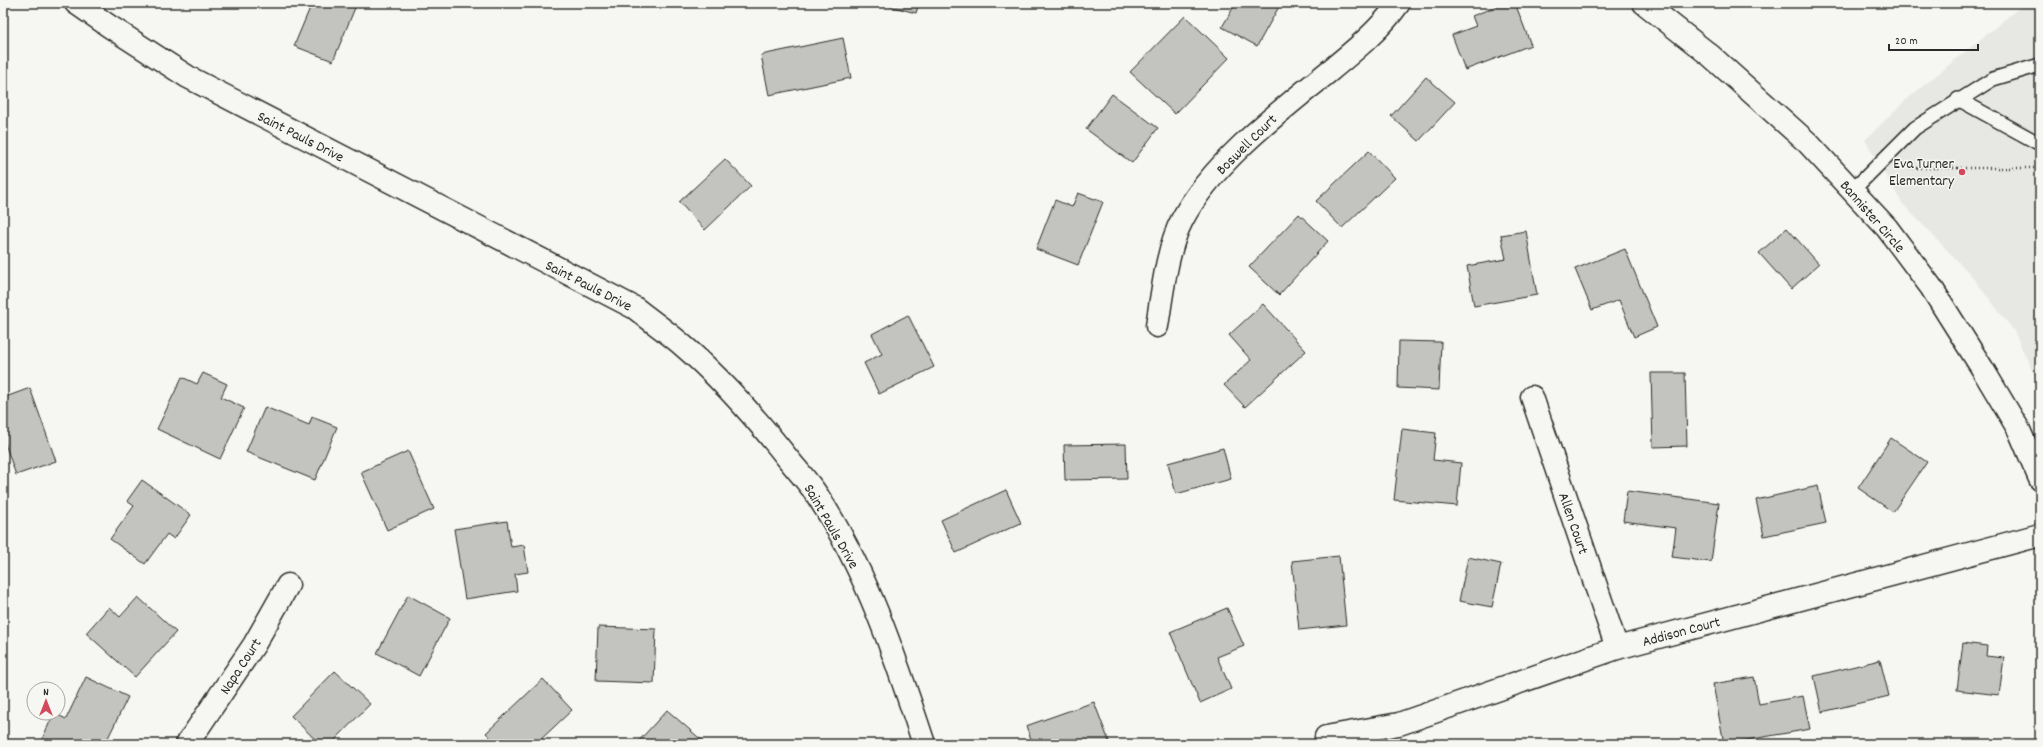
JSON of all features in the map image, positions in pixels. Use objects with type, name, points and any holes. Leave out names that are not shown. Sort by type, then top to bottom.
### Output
[{"type":"street","name":"Saint Pauls Drive","points":[[76,3],[188,77],[635,308],[680,343],[718,379],[759,422],[817,495],[854,561],[874,604],[897,663],[924,744]]},
{"type":"street","name":"Boswell Court","points":[[1157,326],[1167,269],[1175,238],[1181,221],[1194,201],[1214,176],[1266,122],[1359,47],[1390,16],[1399,3]]},
{"type":"street","name":"Bannister Circle","points":[[1644,3],[1711,56],[1808,143],[1887,228],[1931,287],[2019,430],[2040,479]]},
{"type":"street","name":"Allen Court","points":[[1532,397],[1617,648]]},
{"type":"street","name":"Addison Court","points":[[1326,737],[1399,724],[1617,648],[2040,535]]},
{"type":"street","name":"Napa Court","points":[[188,744],[254,645],[288,585]]},
{"type":"lane","points":[[1852,191],[1915,128],[1958,99],[1993,79],[2040,65]]},
{"type":"lane","points":[[1958,99],[2040,144]]},
{"type":"path","points":[[1909,168],[2040,168]]},
{"type":"shaded area","name":"Eva Turner Elementary","points":[[2025,3],[2040,3],[2040,388],[2014,331],[1970,274],[1902,203],[1865,140],[1906,100]]},
{"type":"building","points":[[312,3],[357,3],[333,61],[294,46]]},
{"type":"building","points":[[878,3],[919,3],[916,13]]},
{"type":"building","points":[[1236,3],[1281,3],[1257,46],[1222,27]]},
{"type":"building","points":[[1505,3],[1515,3],[1531,45],[1465,70],[1452,35],[1476,26],[1472,16]]},
{"type":"building","points":[[1185,16],[1229,58],[1175,114],[1130,72]]},
{"type":"building","points":[[843,38],[851,78],[769,95],[761,55]]},
{"type":"building","points":[[1426,77],[1455,102],[1419,141],[1391,116]]},
{"type":"building","points":[[1112,94],[1158,128],[1132,163],[1086,129]]},
{"type":"building","points":[[1369,151],[1395,178],[1342,228],[1316,201]]},
{"type":"building","points":[[725,159],[751,186],[705,230],[679,202]]},
{"type":"building","points":[[1078,193],[1103,202],[1078,265],[1036,249],[1055,200],[1072,207]]},
{"type":"building","points":[[1299,214],[1328,241],[1279,295],[1249,267]]},
{"type":"building","points":[[1787,228],[1819,264],[1791,289],[1759,253]]},
{"type":"building","points":[[1526,231],[1537,295],[1474,306],[1467,266],[1506,259],[1501,235]]},
{"type":"building","points":[[1625,249],[1657,327],[1634,337],[1619,300],[1592,310],[1575,269]]},
{"type":"building","points":[[1263,304],[1306,351],[1245,407],[1224,385],[1251,360],[1229,335]]},
{"type":"building","points":[[908,315],[934,367],[879,394],[864,363],[882,354],[872,334]]},
{"type":"building","points":[[1399,341],[1441,342],[1439,390],[1398,388]]},
{"type":"building","points":[[203,373],[227,384],[221,397],[244,408],[220,459],[157,429],[182,377],[197,384]]},
{"type":"building","points":[[1651,373],[1685,373],[1687,446],[1653,447]]},
{"type":"building","points":[[30,388],[56,461],[16,475],[3,438],[3,398]]},
{"type":"building","points":[[265,407],[309,425],[312,417],[337,427],[315,480],[246,452]]},
{"type":"building","points":[[1402,429],[1436,433],[1433,460],[1461,463],[1457,506],[1394,500]]},
{"type":"building","points":[[1891,438],[1927,462],[1893,512],[1858,488]]},
{"type":"building","points":[[1126,444],[1127,479],[1065,480],[1064,445]]},
{"type":"building","points":[[1223,448],[1231,479],[1176,494],[1168,463]]},
{"type":"building","points":[[408,451],[434,509],[387,530],[361,472]]},
{"type":"building","points":[[142,480],[191,515],[174,539],[167,534],[145,564],[110,539],[134,506],[127,501]]},
{"type":"building","points":[[1818,486],[1826,523],[1764,536],[1756,500]]},
{"type":"building","points":[[1006,490],[1021,523],[956,553],[941,520]]},
{"type":"building","points":[[1627,491],[1719,503],[1711,562],[1672,557],[1676,528],[1623,521]]},
{"type":"building","points":[[3,510],[6,510],[5,567],[3,567]]},
{"type":"building","points":[[507,521],[511,547],[524,545],[528,572],[515,574],[517,591],[465,599],[454,529]]},
{"type":"building","points":[[1339,556],[1346,625],[1299,630],[1292,561]]},
{"type":"building","points":[[1468,557],[1501,564],[1492,607],[1459,601]]},
{"type":"building","points":[[408,595],[450,618],[419,676],[377,653]]},
{"type":"building","points":[[138,597],[176,632],[135,677],[86,633],[109,607],[120,617]]},
{"type":"building","points":[[1227,608],[1244,646],[1217,657],[1231,689],[1200,703],[1170,632]]},
{"type":"building","points":[[598,627],[656,629],[654,683],[596,681]]},
{"type":"building","points":[[1963,643],[1987,646],[1986,656],[2004,658],[1999,695],[1957,690]]},
{"type":"building","points":[[1880,660],[1889,696],[1822,712],[1814,676]]},
{"type":"building","points":[[335,671],[370,704],[331,744],[320,744],[291,716]]},
{"type":"building","points":[[86,677],[128,697],[105,744],[52,744],[42,739],[50,721],[66,721]]},
{"type":"building","points":[[1754,677],[1759,704],[1803,696],[1810,729],[1724,744],[1713,684]]},
{"type":"building","points":[[543,679],[572,710],[536,744],[497,744],[486,733]]},
{"type":"building","points":[[1094,702],[1110,744],[1033,744],[1026,726]]},
{"type":"building","points":[[667,710],[706,744],[636,744]]},
{"type":"place","name":"Eva Turner Elementary","points":[[1962,172]]}]
